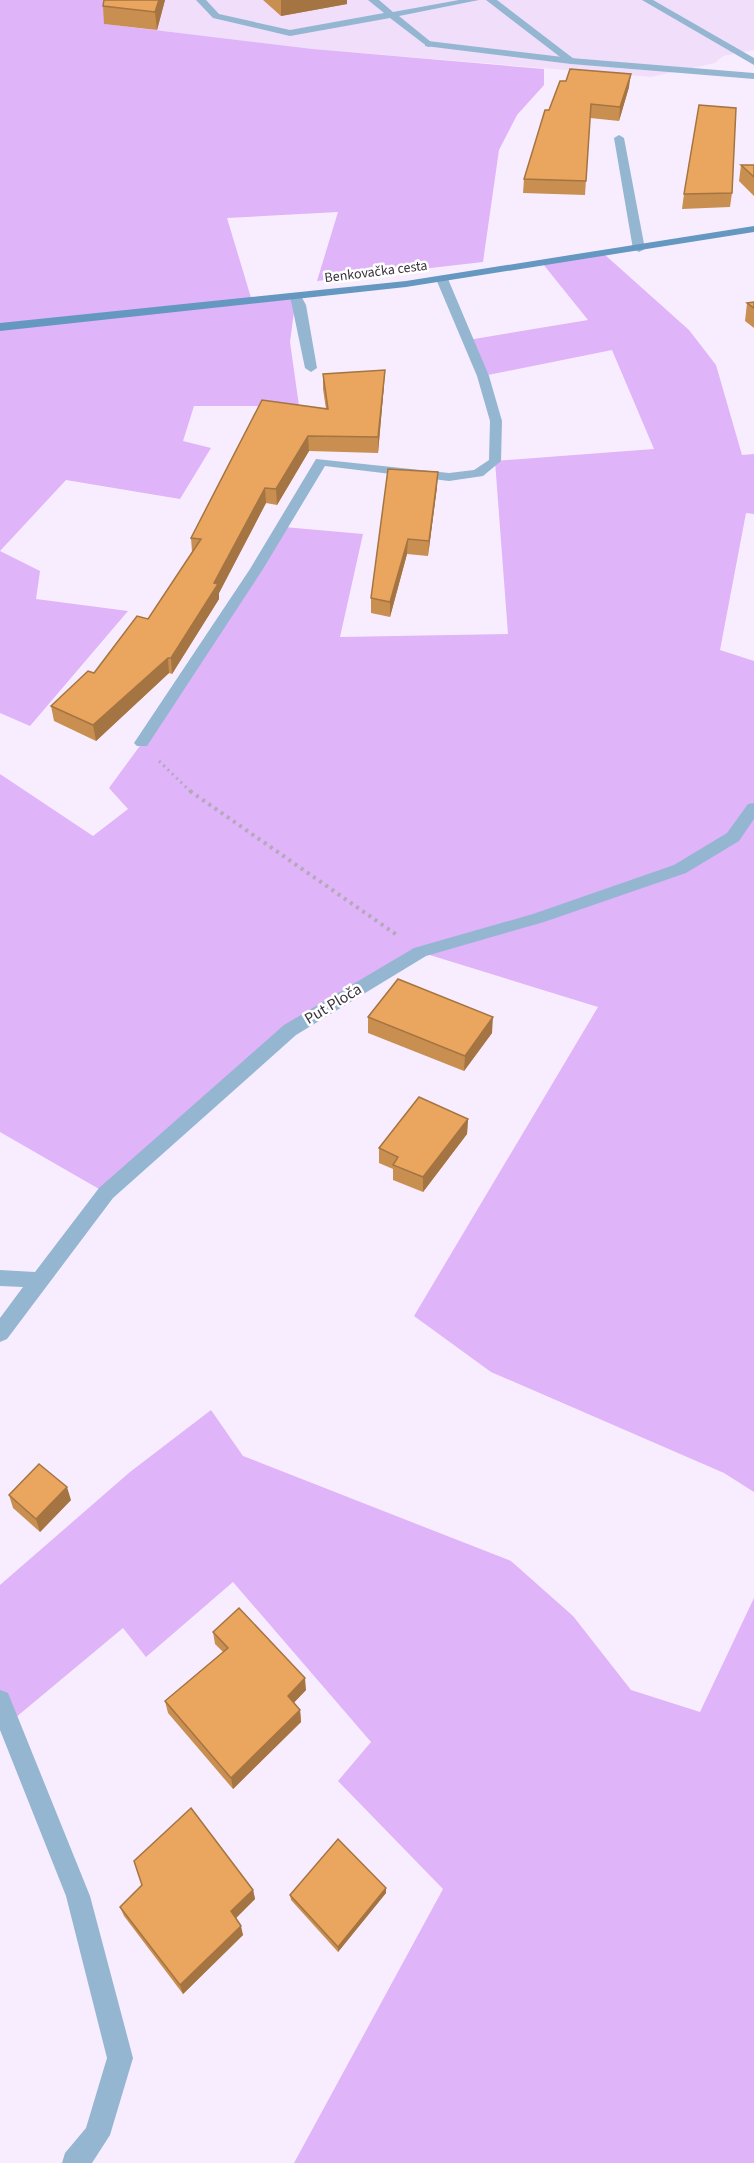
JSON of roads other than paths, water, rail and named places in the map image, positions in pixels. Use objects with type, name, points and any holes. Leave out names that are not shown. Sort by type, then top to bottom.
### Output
[{"type":"main road","name":"Benkovačka cesta","points":[[0,327],[442,279],[754,229]]},
{"type":"street","points":[[201,0],[216,16],[290,33],[474,0]]},
{"type":"street","points":[[373,0],[428,44],[571,61],[754,76]]},
{"type":"street","points":[[491,0],[571,61]]},
{"type":"street","points":[[647,0],[754,62]]},
{"type":"street","points":[[619,138],[639,249]]},
{"type":"street","points":[[142,743],[284,527],[321,462],[449,477],[478,473],[495,461],[496,421],[483,376],[442,279]]},
{"type":"street","points":[[296,296],[300,305],[311,368]]},
{"type":"street","name":"Put Ploča","points":[[0,1333],[106,1193],[290,1029],[420,952],[538,918],[680,870],[733,837],[754,808]]},
{"type":"street","points":[[0,1278],[41,1280]]},
{"type":"street","points":[[0,1701],[78,1896],[120,2058],[97,2135],[75,2163]]}]
